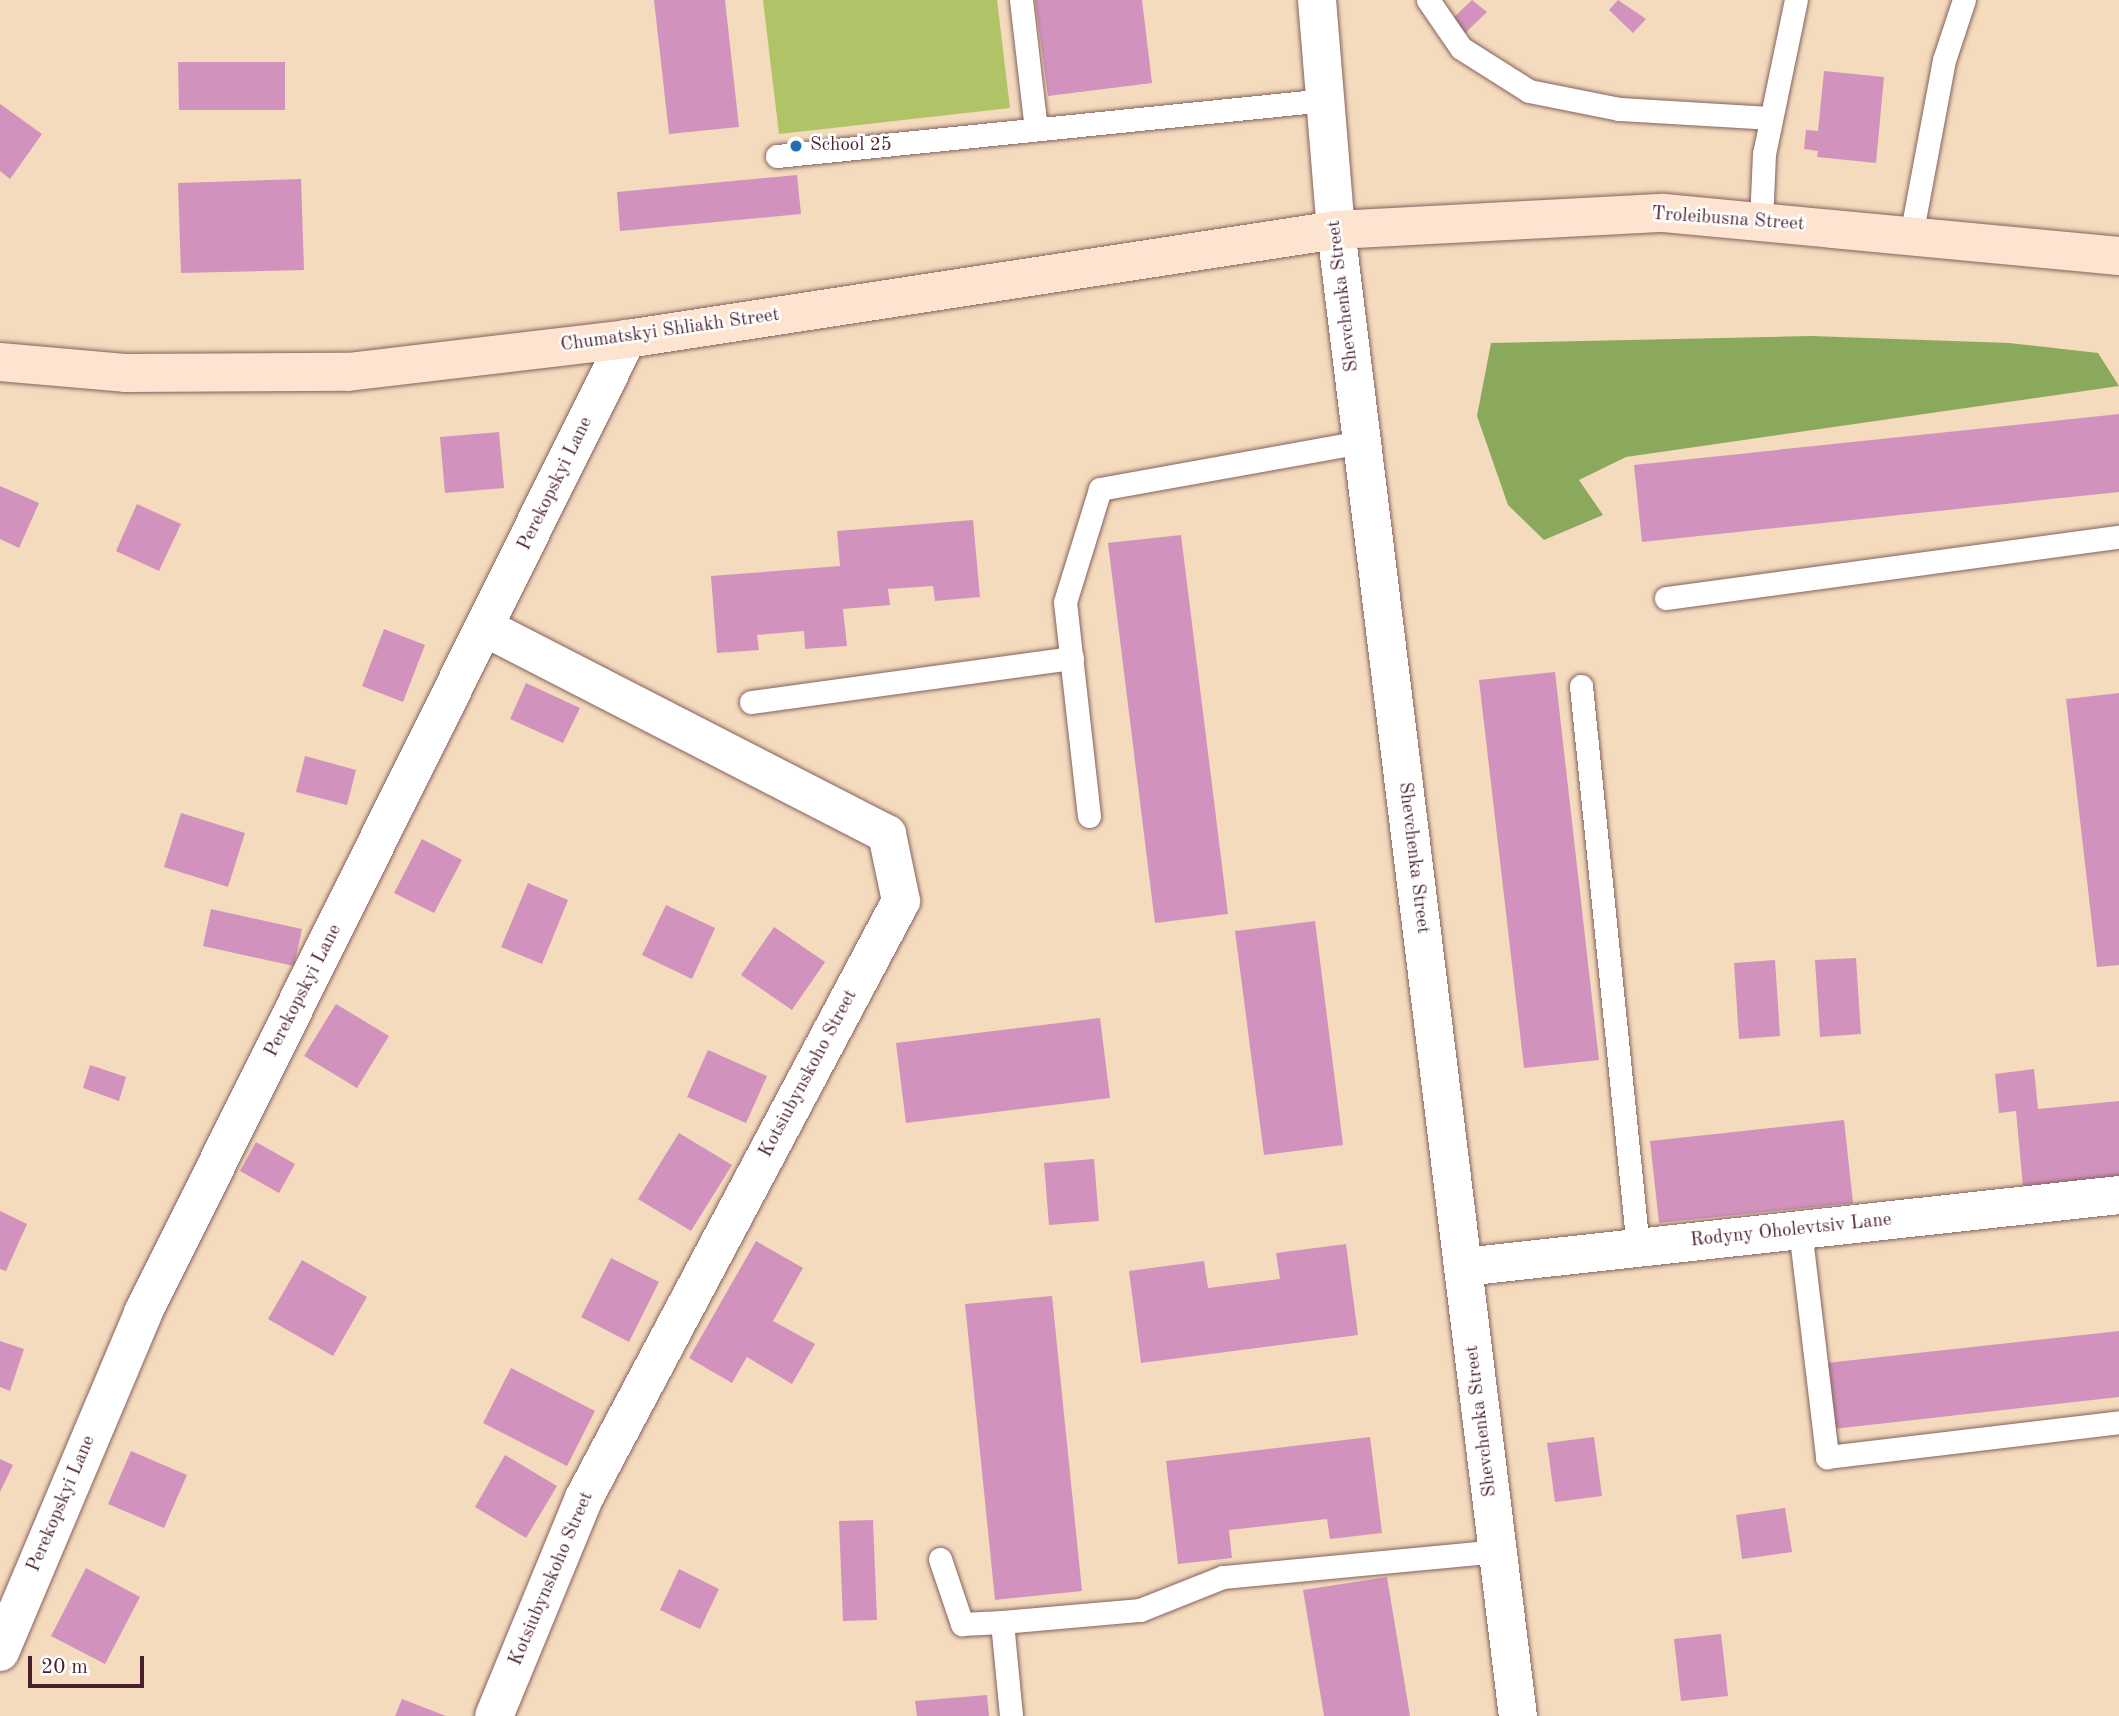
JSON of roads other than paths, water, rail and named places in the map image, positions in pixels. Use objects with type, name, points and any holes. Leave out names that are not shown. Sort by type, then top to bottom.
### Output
[{"type":"main road","name":"Troleibusna Street","points":[[1336,230],[1664,213],[2119,256]]},
{"type":"main road","name":"Chumatskyi Shliakh Street","points":[[2,366],[125,373],[348,372],[626,339],[1336,230]]},
{"type":"street","name":"Shevchenka Street","points":[[1317,0],[1336,230],[1518,1716]]},
{"type":"street","name":"Perekopskyi Lane","points":[[0,1653],[143,1313],[486,628],[626,339]]},
{"type":"street","name":"Kotsiubynskoho Street","points":[[486,628],[887,834],[901,901],[584,1499],[494,1716]]},
{"type":"street","name":"Rodyny Oholevtsiv Lane","points":[[1464,1267],[2119,1195]]},
{"type":"lane","points":[[1021,0],[1036,129]]},
{"type":"lane","points":[[1428,0],[1461,48],[1530,91],[1619,109],[1770,118]]},
{"type":"lane","points":[[1761,222],[1770,118],[1796,0]]},
{"type":"lane","points":[[1911,236],[1944,60],[1964,0]]},
{"type":"lane","points":[[777,156],[1325,100]]},
{"type":"lane","points":[[1089,816],[1065,602],[1100,489],[1362,442]]},
{"type":"lane","points":[[1665,598],[2119,537]]},
{"type":"lane","points":[[751,702],[1072,658]]},
{"type":"lane","points":[[1581,686],[1638,1248]]},
{"type":"lane","points":[[1800,1229],[1827,1457],[2119,1422]]},
{"type":"lane","points":[[940,1559],[962,1624],[1140,1610],[1223,1577],[1498,1551]]},
{"type":"lane","points":[[1002,1622],[1011,1716]]},
{"type":"place","name":"School 25","points":[[796,146]]}]
